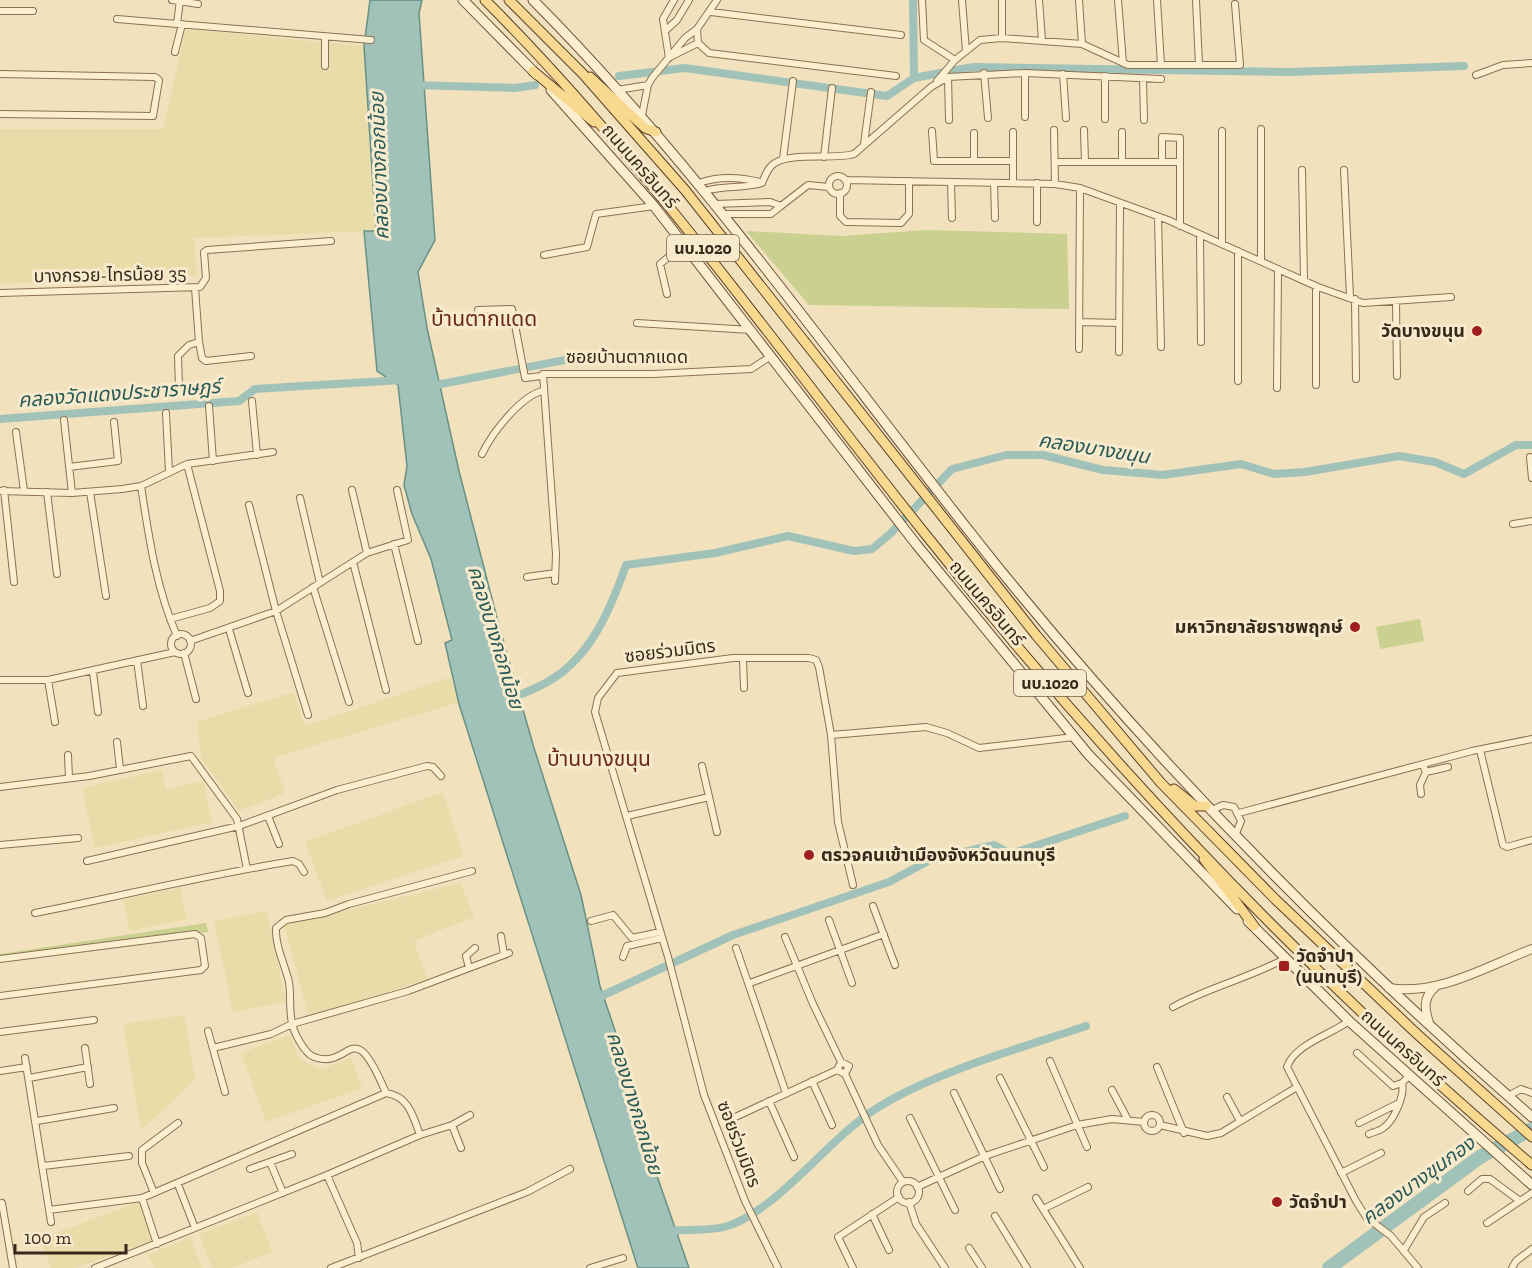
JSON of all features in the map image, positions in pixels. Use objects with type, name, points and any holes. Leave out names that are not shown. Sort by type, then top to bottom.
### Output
[{"type":"main road","name":"ถนนนครอินทร์","points":[[463,0],[533,71],[654,206],[907,532],[1075,737],[1254,926],[1405,1079],[1532,1185]]},
{"type":"main road","name":"ถนนนครอินทร์","points":[[485,0],[606,130],[665,200],[777,340],[916,523],[1104,746],[1265,916],[1404,1051],[1532,1165]]},
{"type":"main road","name":"ถนนนครอินทร์","points":[[509,0],[582,74],[686,190],[1036,635],[1161,783],[1275,899],[1532,1137]]},
{"type":"main road","name":"ถนนนครอินทร์","points":[[533,0],[642,115],[699,183],[930,482],[1094,680],[1208,809],[1389,988],[1532,1118]]},
{"type":"main road","points":[[533,71],[606,130]]},
{"type":"main road","points":[[582,74],[600,84],[645,128],[656,132]]},
{"type":"main road","points":[[1161,783],[1169,784],[1195,806],[1208,809]]},
{"type":"main road","points":[[1190,837],[1254,926]]},
{"type":"street","points":[[172,0],[198,4]]},
{"type":"street","points":[[669,58],[664,14],[674,0]]},
{"type":"street","points":[[665,31],[677,20],[689,0]]},
{"type":"street","points":[[642,115],[648,85],[685,38],[697,29],[711,12],[717,0]]},
{"type":"street","points":[[922,0],[924,40],[956,60]]},
{"type":"street","points":[[962,0],[966,51]]},
{"type":"street","points":[[1002,0],[1002,38]]},
{"type":"street","points":[[1040,0],[1042,40]]},
{"type":"street","points":[[1079,0],[1082,44]]},
{"type":"street","points":[[1118,0],[1122,63]]},
{"type":"street","points":[[1157,0],[1161,65]]},
{"type":"street","points":[[1196,0],[1199,65]]},
{"type":"street","points":[[175,52],[180,24],[180,1]]},
{"type":"street","points":[[705,191],[716,188],[746,188],[762,183],[772,164],[783,159],[838,158],[854,154],[931,87],[956,60],[980,40],[1002,38],[1082,44],[1128,65],[1240,65],[1235,4]]},
{"type":"street","points":[[0,11],[33,11]]},
{"type":"street","points":[[711,12],[901,35]]},
{"type":"street","points":[[117,19],[371,40]]},
{"type":"street","points":[[697,29],[698,43],[709,53],[896,76]]},
{"type":"street","points":[[325,37],[325,66]]},
{"type":"street","points":[[669,58],[698,43]]},
{"type":"street","points":[[1476,75],[1496,67],[1532,63]]},
{"type":"street","points":[[931,87],[948,77],[984,73],[1161,79]]},
{"type":"street","points":[[984,73],[988,118]]},
{"type":"street","points":[[1025,73],[1025,117]]},
{"type":"street","points":[[0,75],[155,77],[159,80],[153,116],[0,114]]},
{"type":"street","points":[[1064,75],[1066,118]]},
{"type":"street","points":[[1105,76],[1105,119]]},
{"type":"street","points":[[948,77],[949,120]]},
{"type":"street","points":[[1143,79],[1144,120]]},
{"type":"street","points":[[783,159],[793,81]]},
{"type":"street","points":[[617,90],[648,85]]},
{"type":"street","points":[[824,157],[832,88]]},
{"type":"street","points":[[864,145],[871,92]]},
{"type":"street","points":[[1261,129],[1261,261]]},
{"type":"street","points":[[1054,130],[1055,184]]},
{"type":"street","points":[[1084,130],[1085,162]]},
{"type":"street","points":[[933,131],[934,161],[1013,161]]},
{"type":"street","points":[[1222,131],[1222,244]]},
{"type":"street","points":[[1013,132],[1013,183]]},
{"type":"street","points":[[1122,132],[1122,162]]},
{"type":"street","points":[[974,133],[974,161]]},
{"type":"street","points":[[1162,162],[1162,137],[1180,138],[1180,226]]},
{"type":"street","points":[[1055,162],[1180,162]]},
{"type":"street","points":[[1302,170],[1304,280]]},
{"type":"street","points":[[1344,170],[1356,380]]},
{"type":"street","points":[[829,187],[831,179],[836,176],[845,180],[1037,183],[1080,188],[1158,217],[1316,286],[1353,297],[1364,303],[1451,297]]},
{"type":"street","points":[[699,183],[710,179],[744,178],[762,183]]},
{"type":"street","points":[[723,214],[771,214],[808,185],[829,187],[834,193],[840,193],[846,188],[845,180]]},
{"type":"street","points":[[840,193],[840,216],[846,222],[901,223],[909,214],[909,181]]},
{"type":"street","points":[[951,182],[952,218]]},
{"type":"street","points":[[994,183],[994,218]]},
{"type":"street","points":[[1037,183],[1037,222]]},
{"type":"street","points":[[1079,349],[1080,188]]},
{"type":"street","points":[[715,204],[770,202],[780,206]]},
{"type":"street","points":[[1119,352],[1120,202]]},
{"type":"street","points":[[544,255],[587,247],[596,214],[654,206]]},
{"type":"street","points":[[1158,217],[1161,347]]},
{"type":"street","points":[[1200,235],[1201,342]]},
{"type":"street","name":"บางกรวย-ไทรน้อย 35","points":[[0,293],[202,287],[205,283],[204,252],[207,250],[331,241]]},
{"type":"street","points":[[667,294],[660,264],[684,244]]},
{"type":"street","points":[[1238,251],[1238,381]]},
{"type":"street","points":[[1278,269],[1278,388]]},
{"type":"street","points":[[1316,286],[1316,385]]},
{"type":"street","points":[[195,288],[202,358],[206,361],[251,356]]},
{"type":"street","points":[[1396,302],[1397,376]]},
{"type":"street","points":[[478,310],[512,309],[525,378],[541,376]]},
{"type":"street","points":[[1080,322],[1119,323]]},
{"type":"street","points":[[637,323],[752,330]]},
{"type":"street","points":[[179,388],[178,356],[189,345],[199,342]]},
{"type":"street","name":"ซอยบ้านตากแดด","points":[[527,578],[555,577],[541,376],[545,373],[653,374],[751,369],[757,368],[771,356]]},
{"type":"street","points":[[482,454],[499,425],[531,394],[542,391]]},
{"type":"street","points":[[252,401],[257,454]]},
{"type":"street","points":[[208,406],[213,460]]},
{"type":"street","points":[[166,413],[169,472]]},
{"type":"street","points":[[64,420],[72,493]]},
{"type":"street","points":[[69,467],[118,461],[114,422]]},
{"type":"street","points":[[16,432],[24,491]]},
{"type":"street","points":[[14,582],[2,490],[72,493],[141,486],[187,464],[273,453]]},
{"type":"street","points":[[1530,457],[1532,478]]},
{"type":"street","points":[[170,619],[210,608],[220,601],[220,591],[187,464]]},
{"type":"street","points":[[141,486],[156,575],[177,636]]},
{"type":"street","points":[[352,490],[367,553]]},
{"type":"street","points":[[190,641],[276,611],[367,553],[408,540],[397,490]]},
{"type":"street","points":[[47,492],[57,574]]},
{"type":"street","points":[[90,492],[105,596]]},
{"type":"street","points":[[300,498],[320,583]]},
{"type":"street","points":[[249,505],[276,611],[308,715]]},
{"type":"street","points":[[1513,524],[1532,521]]},
{"type":"street","points":[[394,544],[418,641]]},
{"type":"street","points":[[353,562],[386,690]]},
{"type":"street","points":[[313,587],[349,702]]},
{"type":"street","points":[[229,629],[248,693]]},
{"type":"street","points":[[175,652],[172,643],[177,636],[184,635],[190,641]]},
{"type":"street","points":[[184,654],[189,650],[190,641]]},
{"type":"street","points":[[0,680],[48,680],[93,672],[175,652],[184,654]]},
{"type":"street","points":[[184,654],[196,699]]},
{"type":"street","name":"ซอยร่วมมิตร","points":[[778,1268],[745,1201],[704,1095],[674,978],[595,712],[598,698],[613,676],[743,659],[809,658],[816,660],[831,735]]},
{"type":"street","points":[[743,659],[744,688]]},
{"type":"street","points":[[137,660],[143,706]]},
{"type":"street","points":[[93,672],[98,712]]},
{"type":"street","points":[[48,680],[55,722]]},
{"type":"street","points":[[853,885],[838,822],[831,735],[926,727],[947,733],[979,748],[1075,737]]},
{"type":"street","points":[[1239,813],[1480,750],[1532,741]]},
{"type":"street","points":[[117,742],[120,770]]},
{"type":"street","points":[[1480,750],[1503,845],[1508,847],[1532,840]]},
{"type":"street","points":[[68,755],[69,778]]},
{"type":"street","points":[[0,787],[120,770],[191,756],[210,780],[239,826],[247,868]]},
{"type":"street","points":[[1421,794],[1420,785],[1426,772],[1423,765]]},
{"type":"street","points":[[87,861],[239,826],[337,790],[427,766],[433,767],[441,776]]},
{"type":"street","points":[[702,766],[717,832]]},
{"type":"street","points":[[1426,772],[1448,767]]},
{"type":"street","points":[[627,816],[709,796]]},
{"type":"street","points":[[1208,809],[1230,805],[1239,813],[1241,825],[1234,836]]},
{"type":"street","points":[[267,816],[279,844]]},
{"type":"street","points":[[0,845],[78,838]]},
{"type":"street","points":[[35,912],[247,868],[293,861],[299,864],[304,872]]},
{"type":"street","points":[[386,1093],[365,1052],[354,1047],[330,1057],[316,1058],[305,1050],[292,1024],[288,980],[276,932],[278,924],[472,871]]},
{"type":"street","points":[[873,906],[895,964]]},
{"type":"street","points":[[591,921],[613,915],[632,938],[661,935]]},
{"type":"street","points":[[829,920],[852,983]]},
{"type":"street","points":[[0,959],[195,934],[201,938],[205,964],[201,970],[0,996]]},
{"type":"street","points":[[750,983],[884,934]]},
{"type":"street","points":[[623,957],[627,946],[661,935]]},
{"type":"street","points":[[213,1048],[271,1034],[292,1024],[408,991],[507,954],[501,936]]},
{"type":"street","points":[[785,937],[796,966],[841,1062],[849,1066],[845,1074]]},
{"type":"street","points":[[469,968],[466,956],[475,948]]},
{"type":"street","points":[[736,948],[750,983],[786,1093]]},
{"type":"street","points":[[1389,988],[1410,991],[1435,987],[1532,949]]},
{"type":"street","points":[[1173,1007],[1193,996],[1263,970],[1286,958]]},
{"type":"street","points":[[1431,1028],[1425,1004],[1428,993],[1435,987]]},
{"type":"street","points":[[0,1032],[94,1020]]},
{"type":"street","points":[[1349,1021],[1290,1058],[1287,1067],[1366,1217],[1391,1236],[1416,1267]]},
{"type":"street","points":[[208,1031],[225,1092]]},
{"type":"street","points":[[85,1048],[90,1084]]},
{"type":"street","points":[[1357,1053],[1393,1086],[1405,1079]]},
{"type":"street","points":[[25,1058],[37,1122],[51,1222]]},
{"type":"street","points":[[751,1179],[730,1122],[769,1101],[837,1070],[841,1062]]},
{"type":"street","points":[[1050,1062],[1087,1148]]},
{"type":"street","points":[[0,1071],[27,1067]]},
{"type":"street","points":[[29,1078],[88,1067]]},
{"type":"street","points":[[1157,1067],[1184,1132]]},
{"type":"street","points":[[837,1070],[845,1074],[872,1133],[903,1182]]},
{"type":"street","points":[[1000,1078],[1044,1167]]},
{"type":"street","points":[[1369,1134],[1384,1128],[1390,1122],[1404,1089],[1405,1079]]},
{"type":"street","points":[[812,1082],[832,1125]]},
{"type":"street","points":[[1160,1125],[1207,1136],[1221,1133],[1297,1087]]},
{"type":"street","points":[[1508,1096],[1521,1089],[1532,1093]]},
{"type":"street","points":[[1112,1090],[1128,1120]]},
{"type":"street","points":[[49,1210],[142,1198],[273,1139],[386,1093],[397,1094],[405,1101],[420,1135]]},
{"type":"street","points":[[954,1093],[1000,1189]]},
{"type":"street","points":[[1227,1097],[1240,1121]]},
{"type":"street","points":[[769,1101],[794,1157]]},
{"type":"street","points":[[1359,1122],[1397,1104]]},
{"type":"street","points":[[37,1122],[114,1108]]},
{"type":"street","points":[[95,1268],[420,1135],[452,1125],[470,1115]]},
{"type":"street","points":[[1153,1116],[1158,1119],[1160,1125],[1156,1130],[1150,1131],[1145,1128],[1144,1122],[1148,1117],[1153,1116]]},
{"type":"street","points":[[910,1118],[955,1210]]},
{"type":"street","points":[[917,1187],[985,1156],[1077,1125],[1112,1119],[1144,1122]]},
{"type":"street","points":[[154,1193],[142,1163],[142,1150],[178,1122]]},
{"type":"street","points":[[452,1125],[461,1148]]},
{"type":"street","points":[[1341,1173],[1381,1153]]},
{"type":"street","points":[[250,1169],[292,1154]]},
{"type":"street","points":[[43,1166],[129,1156]]},
{"type":"street","points":[[270,1162],[283,1193]]},
{"type":"street","points":[[331,1268],[527,1192],[570,1169]]},
{"type":"street","points":[[327,1175],[357,1243],[359,1258]]},
{"type":"street","points":[[1468,1191],[1482,1179],[1490,1179],[1520,1201]]},
{"type":"street","points":[[903,1182],[911,1182],[917,1187]]},
{"type":"street","points":[[898,1197],[898,1188],[903,1182]]},
{"type":"street","points":[[1043,1209],[1088,1186]]},
{"type":"street","points":[[179,1187],[195,1228]]},
{"type":"street","points":[[909,1202],[916,1198],[917,1187]]},
{"type":"street","points":[[1487,1223],[1532,1193]]},
{"type":"street","points":[[898,1197],[909,1202],[916,1224],[945,1268]]},
{"type":"street","points":[[853,1268],[838,1237],[898,1197]]},
{"type":"street","points":[[142,1198],[157,1244]]},
{"type":"street","points":[[1036,1198],[1080,1268]]},
{"type":"street","points":[[2,1203],[4,1238],[13,1268]]},
{"type":"street","points":[[1404,1251],[1424,1217],[1445,1203]]},
{"type":"street","points":[[872,1214],[890,1250]]},
{"type":"street","points":[[995,1216],[1027,1268]]},
{"type":"street","points":[[969,1248],[982,1268]]},
{"type":"street","points":[[1512,1268],[1516,1261],[1532,1249]]},
{"type":"street","points":[[590,1268],[623,1257]]},
{"type":"shaded area","points":[[186,29],[364,46],[376,231],[194,238],[197,275],[0,284],[0,129],[163,129]]},
{"type":"shaded area","points":[[451,677],[460,702],[273,758],[285,793],[239,811],[201,758],[197,722],[293,692],[305,726]]},
{"type":"shaded area","points":[[162,770],[166,789],[203,781],[212,822],[95,848],[82,788]]},
{"type":"shaded area","points":[[443,792],[464,856],[327,901],[305,842]]},
{"type":"shaded area","points":[[461,883],[474,917],[414,941],[427,979],[309,1018],[284,925]]},
{"type":"shaded area","points":[[180,888],[187,919],[130,931],[123,900]]},
{"type":"shaded area","points":[[267,911],[286,1002],[233,1012],[214,921]]},
{"type":"shaded area","points":[[184,1015],[195,1079],[141,1131],[123,1024]]},
{"type":"shaded area","points":[[290,1035],[298,1058],[321,1069],[351,1058],[362,1088],[266,1122],[241,1053]]},
{"type":"shaded area","points":[[140,1202],[154,1240],[76,1268],[51,1268],[41,1238]]},
{"type":"shaded area","points":[[257,1212],[272,1252],[231,1268],[212,1268],[199,1234]]},
{"type":"shaded area","points":[[190,1237],[202,1268],[154,1268],[148,1255]]},
{"type":"green space","points":[[926,230],[1067,234],[1069,309],[809,305],[746,231],[841,236]]},
{"type":"green space","points":[[1420,619],[1424,641],[1380,649],[1376,627]]},
{"type":"green space","points":[[206,923],[208,932],[0,958],[0,954]]},
{"type":"water","name":"คลองบางกอกน้อย","points":[[370,0],[422,0],[419,13],[435,240],[418,272],[427,328],[459,471],[498,622],[534,748],[581,895],[600,986],[633,1084],[656,1173],[689,1268],[638,1268],[459,704],[445,643],[452,640],[431,559],[412,514],[404,485],[407,466],[398,385],[377,371],[364,231],[376,231],[364,46]]},
{"type":"waterway","points":[[913,0],[914,78]]},
{"type":"waterway","points":[[619,76],[685,68],[887,96],[914,78],[973,67],[1290,72],[1464,66]]},
{"type":"waterway","points":[[414,85],[515,88],[535,85]]},
{"type":"waterway","points":[[431,386],[585,356]]},
{"type":"waterway","name":"คลองวัดแดงประชาราษฎร์","points":[[0,419],[239,401],[255,389],[401,380]]},
{"type":"waterway","name":"คลองบางขนุน","points":[[511,699],[549,681],[577,659],[598,630],[614,598],[626,565],[715,553],[788,536],[854,551],[872,549],[890,534],[952,469],[1006,455],[1043,455],[1103,470],[1163,475],[1241,464],[1274,474],[1305,472],[1399,456],[1435,462],[1464,474],[1516,445],[1532,445]]},
{"type":"waterway","points":[[595,999],[733,935],[889,882],[930,860],[994,845],[1011,854],[1125,816]]},
{"type":"waterway","points":[[665,1231],[718,1228],[744,1219],[784,1190],[863,1118],[905,1092],[955,1070],[1086,1026]]},
{"type":"waterway","name":"คลองบางขุนกอง","points":[[1329,1268],[1480,1157],[1532,1129]]},
{"type":"place","name":"วัดบางขนุน","points":[[1477,331]]},
{"type":"place","name":"มหาวิทยาลัยราชพฤกษ์","points":[[1355,627]]},
{"type":"place","name":"ตรวจคนเข้าเมืองจังหวัดนนทบุรี","points":[[809,855]]},
{"type":"place","name":"วัดจำปา (นนทบุรี)","points":[[1284,966]]},
{"type":"place","name":"วัดจําปา","points":[[1277,1202]]},
{"type":"district","name":"บ้านตากแดด","points":[[484,318]]},
{"type":"district","name":"บ้านบางขนุน","points":[[599,758]]}]
